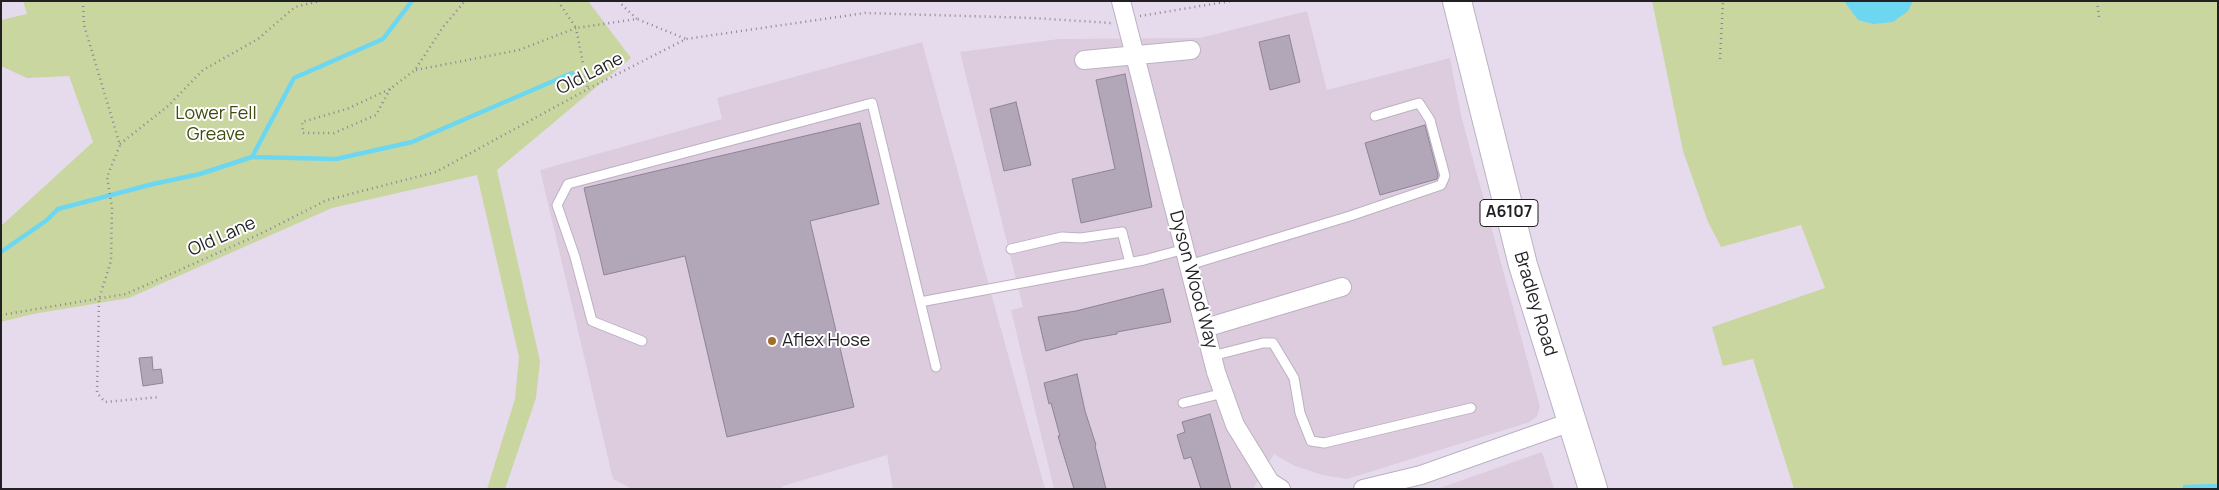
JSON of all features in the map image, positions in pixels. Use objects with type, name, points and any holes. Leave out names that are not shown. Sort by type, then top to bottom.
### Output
[{"type":"main road","name":"Bradley Road","points":[[1457,1],[1522,265],[1593,489]]},
{"type":"street","name":"Dyson Wood Way","points":[[1121,1],[1212,356],[1224,393],[1235,425],[1270,482],[1282,489]]},
{"type":"street","points":[[1084,60],[1191,50]]},
{"type":"street","points":[[1205,328],[1342,287]]},
{"type":"street","points":[[1363,489],[1423,482],[1571,422]]},
{"type":"lane","points":[[920,302],[1130,263],[1187,257],[1350,216],[1441,186],[1445,176],[1430,120],[1419,103],[1375,116]]},
{"type":"lane","points":[[642,341],[592,321],[575,257],[557,205],[568,184],[872,104],[936,367]]},
{"type":"lane","points":[[1011,249],[1062,237],[1081,238],[1122,232],[1130,263]]},
{"type":"lane","points":[[1212,356],[1263,343],[1274,343],[1294,378],[1300,413],[1311,441],[1324,443],[1471,408]]},
{"type":"lane","points":[[1183,403],[1224,393]]},
{"type":"path","points":[[82,1],[84,24],[120,145]]},
{"type":"path","points":[[160,397],[106,402],[97,393],[99,299],[111,261],[112,207],[107,176],[120,145],[168,106],[203,70],[258,39],[295,7],[320,1]]},
{"type":"path","points":[[390,89],[376,115],[334,133],[303,133],[302,122],[347,109],[390,89],[415,70],[443,27],[464,1]]},
{"type":"path","points":[[558,1],[576,28],[588,89]]},
{"type":"path","points":[[618,1],[637,19],[686,39]]},
{"type":"path","name":"Old Lane","points":[[1,315],[126,294],[260,234],[327,200],[436,172],[588,89],[686,39],[865,13],[1033,18],[1111,23],[1231,1]]},
{"type":"path","points":[[1720,59],[1723,1]]},
{"type":"path","points":[[2097,1],[2099,17]]},
{"type":"path","points":[[415,70],[519,50],[576,28],[637,19]]},
{"type":"shaded area","points":[[1307,11],[1327,90],[1450,58],[1461,115],[1540,407],[1537,416],[1530,422],[1347,479],[1322,475],[1295,466],[1274,454],[1253,489],[1054,489],[1011,310],[1023,307],[960,52],[1059,39],[1200,38]]},
{"type":"shaded area","points":[[922,42],[1045,489],[893,489],[887,455],[783,486],[781,489],[632,489],[613,479],[540,170],[722,119],[717,98]]},
{"type":"shaded area","points":[[1542,452],[1554,489],[1437,489]]},
{"type":"green space","name":"Lower Fell Greave","points":[[23,1],[588,1],[631,58],[497,170],[540,361],[536,398],[505,489],[487,489],[515,399],[519,357],[477,175],[332,208],[129,298],[33,314],[1,322],[1,226],[93,142],[69,76],[27,78],[1,66],[1,20],[27,14]]},
{"type":"green space","points":[[1652,1],[2218,1],[2218,489],[1794,489],[1753,359],[1723,366],[1712,327],[1825,288],[1801,225],[1721,247],[1708,222],[1683,151]]},
{"type":"water","points":[[1844,1],[1913,1],[1908,11],[1893,22],[1873,24],[1858,20]]},
{"type":"building","points":[[1289,35],[1300,82],[1270,90],[1259,42]]},
{"type":"building","points":[[1125,74],[1152,207],[1081,223],[1072,179],[1115,169],[1096,80]]},
{"type":"building","points":[[1016,102],[1031,165],[1004,171],[990,109]]},
{"type":"building","name":"Aflex Hose","points":[[860,123],[879,204],[810,221],[854,407],[727,437],[685,256],[604,275],[584,188]]},
{"type":"building","points":[[1425,125],[1438,175],[1437,179],[1380,195],[1365,143]]},
{"type":"building","points":[[1163,289],[1171,322],[1117,332],[1117,334],[1083,340],[1046,351],[1038,317],[1076,311]]},
{"type":"building","points":[[152,357],[153,370],[161,369],[163,383],[143,386],[139,358]]},
{"type":"building","points":[[1077,374],[1106,489],[1074,489],[1058,436],[1060,436],[1051,403],[1049,404],[1044,383]]},
{"type":"building","points":[[1210,414],[1231,489],[1201,489],[1191,457],[1184,459],[1177,435],[1185,432],[1182,422]]},
{"type":"waterway","points":[[1,252],[47,220],[58,209],[153,184],[200,174],[252,157],[294,78],[383,39],[412,1]]},
{"type":"waterway","points":[[252,157],[336,159],[412,142],[572,73]]},
{"type":"waterway","points":[[2185,487],[2218,486]]},
{"type":"place","name":"Aflex Hose","points":[[772,341]]}]
